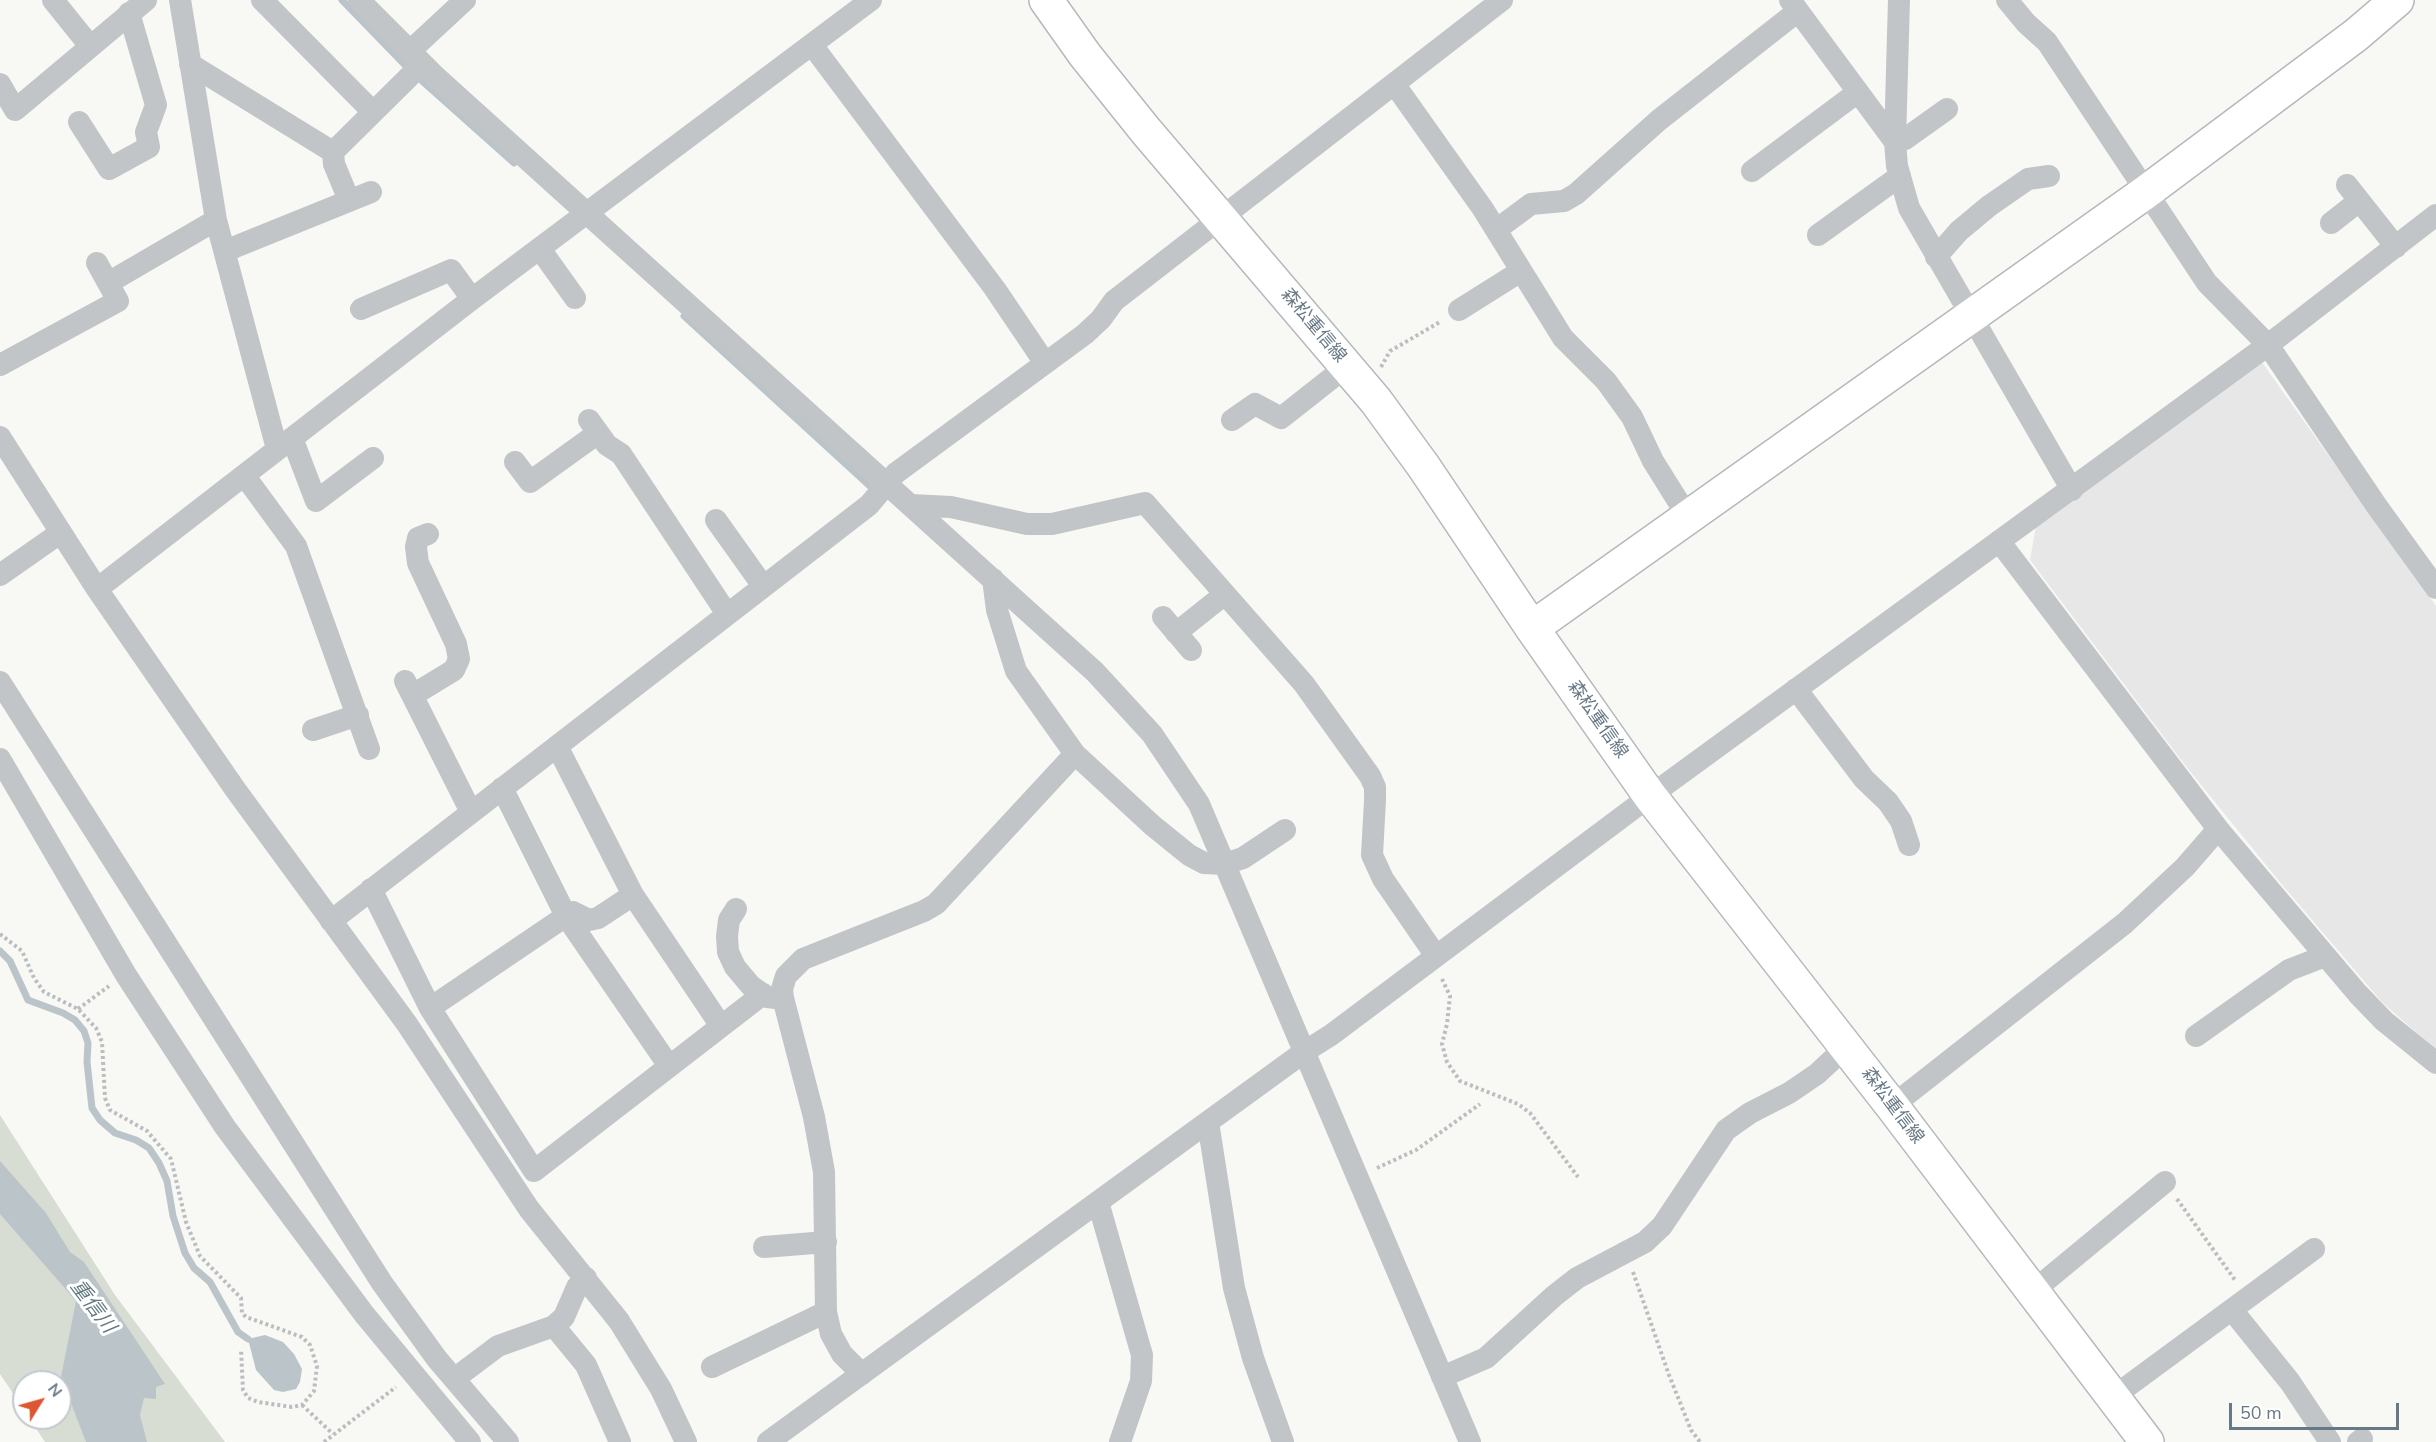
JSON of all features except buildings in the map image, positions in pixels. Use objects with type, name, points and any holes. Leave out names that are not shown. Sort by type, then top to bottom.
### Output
[{"type":"main road","name":"森松重信線","points":[[1046,0],[1085,56],[1356,378],[1424,467],[1532,628],[1650,796],[1892,1106],[2147,1442]]},
{"type":"main road","points":[[1532,628],[2146,192],[2356,35],[2397,0]]},
{"type":"street","points":[[53,0],[90,46]]},
{"type":"street","points":[[180,0],[216,220],[285,443],[316,501],[373,458]]},
{"type":"street","points":[[262,0],[373,112]]},
{"type":"street","points":[[359,0],[415,58],[1095,672],[1152,734],[1199,804],[1470,1442]]},
{"type":"street","points":[[349,200],[334,164],[333,152],[373,112],[415,58],[465,0]]},
{"type":"street","points":[[97,589],[472,299],[871,0]]},
{"type":"street","points":[[331,921],[869,505],[896,473],[1045,363],[1101,319],[1114,301],[1395,86],[1502,0]]},
{"type":"street","points":[[1899,0],[1895,142],[1900,176],[1909,208],[2072,490]]},
{"type":"street","points":[[2007,0],[2026,23],[2047,42],[2207,283],[2268,345],[2376,505],[2436,588]]},
{"type":"street","points":[[1496,230],[1531,204],[1564,201],[1576,194],[1794,5],[1895,142]]},
{"type":"street","points":[[0,84],[15,110],[137,6],[164,103],[146,132],[148,147],[109,169],[80,122]]},
{"type":"street","points":[[812,45],[995,289],[1045,363]]},
{"type":"street","points":[[190,64],[333,152]]},
{"type":"street","points":[[1395,86],[1496,230],[1563,338],[1606,381],[1632,417],[1653,461],[1688,517]]},
{"type":"street","points":[[1752,171],[1858,92]]},
{"type":"street","points":[[1895,142],[1905,139],[1947,109]]},
{"type":"street","points":[[1818,235],[1900,176]]},
{"type":"street","points":[[1936,257],[1959,231],[1989,206],[2028,179],[2049,176]]},
{"type":"street","points":[[225,251],[371,192]]},
{"type":"street","points":[[2331,223],[2353,193],[2396,247]]},
{"type":"street","points":[[768,1442],[1304,1052],[1331,1035],[1650,796],[2072,490],[2268,345],[2436,215]]},
{"type":"street","points":[[0,365],[86,332],[118,301],[102,273],[216,220]]},
{"type":"street","points":[[540,249],[575,298]]},
{"type":"street","points":[[361,309],[451,270],[472,299]]},
{"type":"street","points":[[1459,310],[1521,270]]},
{"type":"street","points":[[1232,420],[1255,404],[1281,418],[1356,378]]},
{"type":"street","points":[[515,462],[530,482],[594,427],[607,445],[621,454],[658,493],[727,614]]},
{"type":"street","points":[[0,437],[97,589],[235,789],[407,1023],[529,1209],[603,1298],[644,1360],[686,1442]]},
{"type":"street","points":[[244,475],[296,546],[369,748]]},
{"type":"street","points":[[910,505],[951,507],[1027,524],[1052,524],[1145,503],[1304,684],[1370,776],[1375,788],[1372,855],[1383,879],[1433,959]]},
{"type":"street","points":[[716,520],[764,586]]},
{"type":"street","points":[[0,575],[60,532]]},
{"type":"street","points":[[428,534],[418,538],[416,547],[418,562],[456,644],[459,659],[454,670],[409,688],[471,812]]},
{"type":"street","points":[[1999,542],[2218,829],[2325,956],[2384,1021],[2436,1064]]},
{"type":"street","points":[[993,579],[998,610],[1016,671],[1075,754],[1189,855],[1204,862],[1224,864],[1243,858],[1285,830]]},
{"type":"street","points":[[1191,650],[1170,625],[1225,594]]},
{"type":"street","points":[[0,682],[382,1283],[454,1379],[508,1442]]},
{"type":"street","points":[[1796,689],[1864,779],[1888,802],[1901,821],[1909,845]]},
{"type":"street","points":[[313,730],[357,715]]},
{"type":"street","points":[[557,746],[633,895],[722,1026]]},
{"type":"street","points":[[371,889],[430,1008],[534,1171],[722,1026],[782,989],[786,976],[803,959],[924,912],[936,904],[1075,754]]},
{"type":"street","points":[[0,759],[126,975],[175,1053],[232,1136],[364,1314],[470,1442]]},
{"type":"street","points":[[502,788],[566,915],[669,1066]]},
{"type":"street","points":[[1892,1106],[2125,922],[2185,867],[2218,829]]},
{"type":"street","points":[[430,1008],[566,915],[573,912],[589,920],[598,918],[633,895]]},
{"type":"street","points":[[736,909],[729,920],[728,952],[735,967],[773,996],[814,1117],[824,1172],[826,1312],[831,1334],[842,1354],[862,1374]]},
{"type":"street","points":[[2196,1036],[2289,970],[2325,956]]},
{"type":"street","points":[[1442,1377],[1486,1358],[1577,1278],[1645,1242],[1662,1226],[1726,1130],[1750,1113],[1789,1093],[1817,1074],[1846,1047]]},
{"type":"street","points":[[1208,1122],[1234,1288],[1253,1358],[1283,1442]]},
{"type":"street","points":[[2032,1292],[2165,1182]]},
{"type":"street","points":[[1098,1202],[1142,1355],[1141,1382],[1120,1442]]},
{"type":"street","points":[[764,1247],[826,1242]]},
{"type":"street","points":[[2113,1397],[2314,1249]]},
{"type":"street","points":[[454,1379],[498,1346],[554,1326],[564,1317],[577,1287],[586,1278]]},
{"type":"street","points":[[2240,1304],[2330,1442]]},
{"type":"street","points":[[712,1366],[826,1312]]},
{"type":"street","points":[[554,1326],[586,1365],[620,1442]]},
{"type":"path","points":[[1356,378],[1390,351],[1459,310]]},
{"type":"path","points":[[0,934],[22,951],[34,978],[44,992],[78,1008],[96,1028],[102,1042],[103,1089],[110,1110],[116,1116],[140,1126],[171,1159],[186,1222],[200,1256],[241,1298],[241,1307],[246,1317],[302,1337],[310,1346],[315,1355],[317,1381],[314,1391],[302,1405],[281,1407],[248,1398],[243,1390],[241,1349]]},
{"type":"path","points":[[1433,959],[1450,996],[1442,1044],[1447,1062],[1460,1081],[1518,1104],[1530,1113],[1578,1178]]},
{"type":"path","points":[[78,1008],[126,975]]},
{"type":"path","points":[[1359,1179],[1389,1161],[1416,1150],[1480,1104]]},
{"type":"path","points":[[2165,1182],[2240,1304]]},
{"type":"path","points":[[1626,1252],[1691,1430],[1700,1442]]},
{"type":"path","points":[[324,1442],[414,1374]]},
{"type":"path","points":[[302,1405],[333,1434]]},
{"type":"shaded area","points":[[2261,361],[2436,606],[2436,1050],[2382,1002],[2279,881],[2185,765],[2030,560],[2036,526]]},
{"type":"shaded area","points":[[0,1115],[115,1295],[225,1442],[45,1442],[37,1430],[72,1430],[72,1370],[12,1370],[12,1392],[0,1374]]},
{"type":"water","name":"重信川","points":[[0,1161],[46,1213],[70,1252],[84,1262],[165,1384],[156,1387],[156,1399],[144,1398],[140,1415],[147,1442],[86,1442],[72,1406],[72,1370],[62,1370],[76,1301],[0,1214]]},
{"type":"water","points":[[265,1335],[283,1342],[294,1354],[302,1369],[300,1382],[296,1389],[283,1392],[274,1390],[256,1370],[248,1339]]},
{"type":"waterway","points":[[342,0],[406,66]]},
{"type":"waterway","points":[[422,81],[514,163]]},
{"type":"waterway","points":[[684,316],[872,488]]},
{"type":"waterway","points":[[0,951],[10,961],[28,1000],[63,1013],[75,1020],[84,1031],[88,1043],[87,1062],[92,1108],[100,1120],[115,1133],[136,1140],[149,1148],[167,1181],[173,1216],[185,1253],[194,1268],[210,1282],[238,1332],[248,1339]]}]
